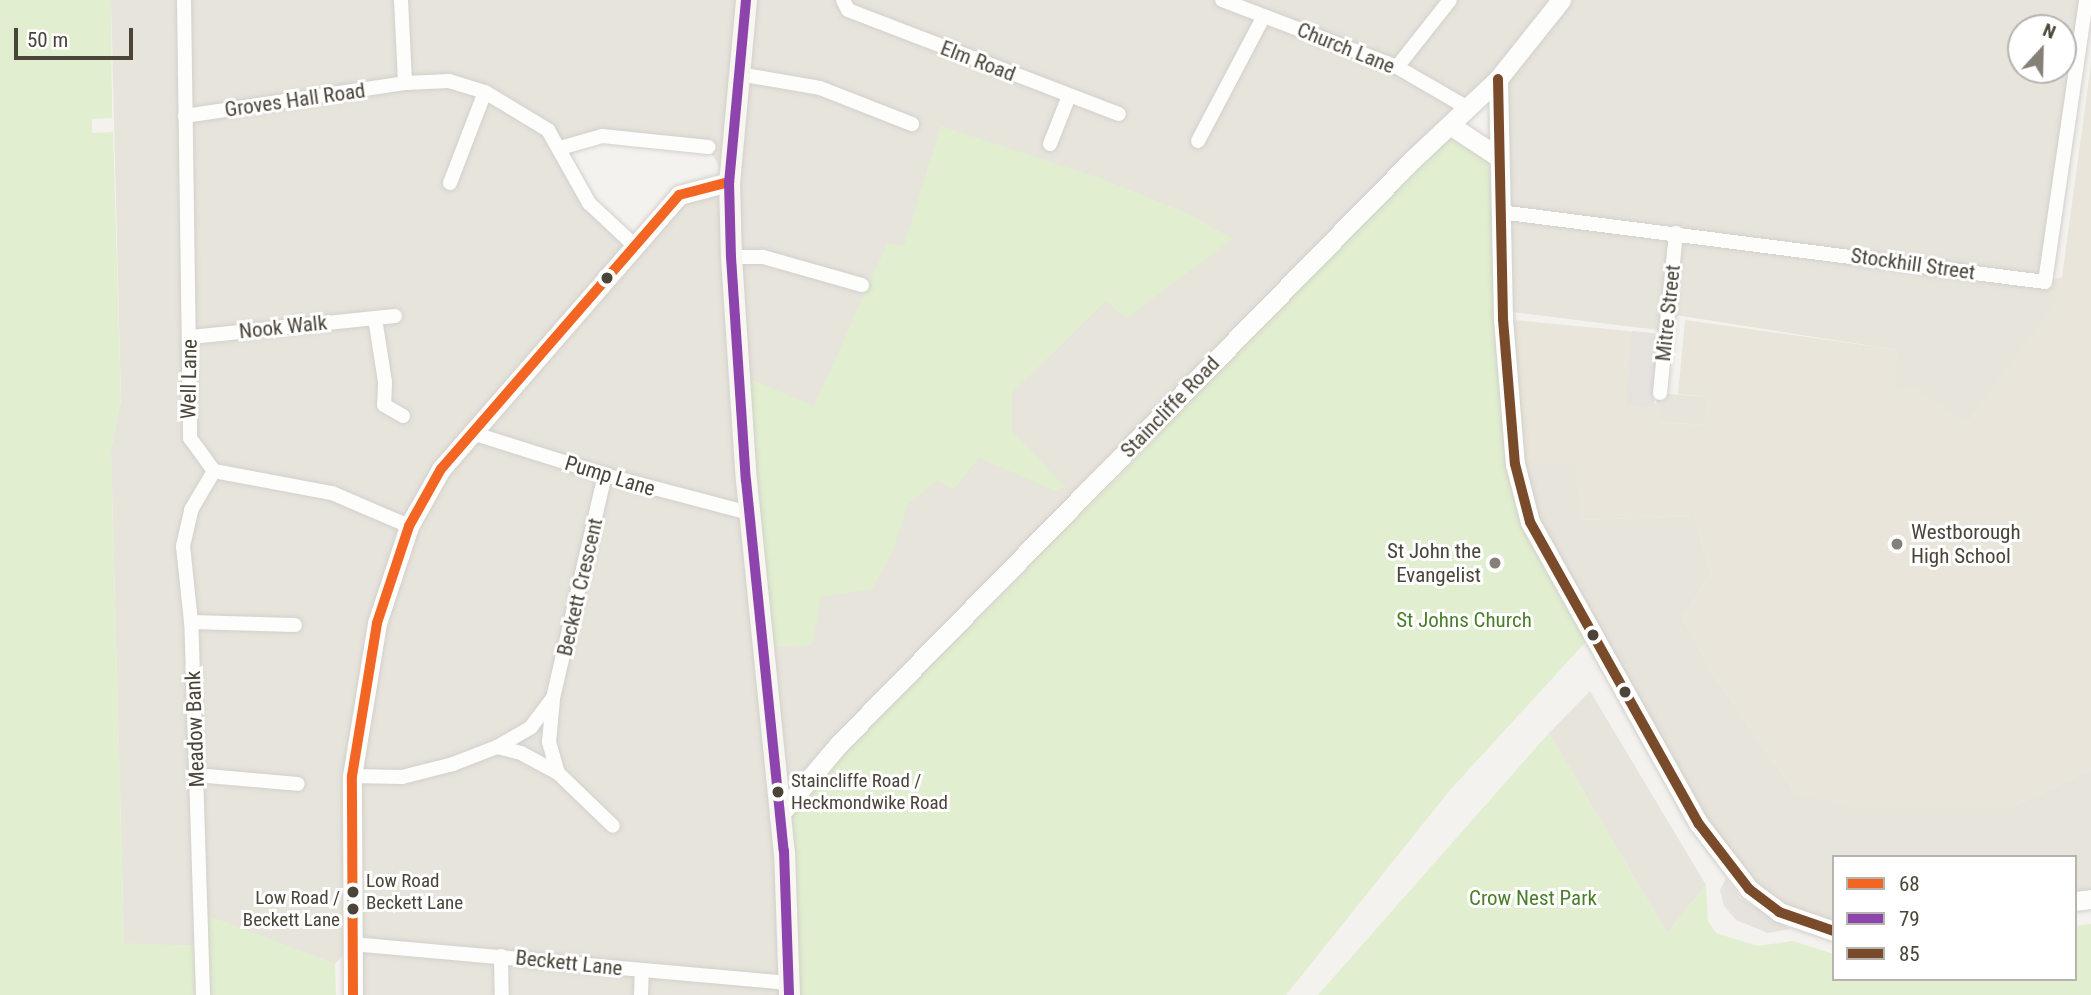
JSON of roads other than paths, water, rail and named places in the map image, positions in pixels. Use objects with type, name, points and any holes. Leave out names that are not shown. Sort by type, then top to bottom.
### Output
[{"type":"main road","points":[[746,0],[729,183],[731,257],[749,513],[784,851],[788,989]]},
{"type":"street","name":"Well Lane","points":[[184,0],[191,337],[186,420],[199,455],[214,471]]},
{"type":"street","points":[[401,0],[405,83]]},
{"type":"street","name":"Elm Road","points":[[843,0],[848,10],[1119,114]]},
{"type":"street","name":"Church Lane","points":[[1222,0],[1240,3],[1264,16],[1397,67],[1466,107]]},
{"type":"street","points":[[1397,67],[1450,0]]},
{"type":"street","name":"Staincliffe Road","points":[[779,815],[849,734],[1466,107],[1498,79],[1561,0]]},
{"type":"street","name":"Stockhill Street","points":[[1500,212],[2045,282],[2086,0]]},
{"type":"street","points":[[1198,141],[1264,16]]},
{"type":"street","points":[[739,74],[820,88],[912,124]]},
{"type":"street","points":[[1498,79],[1497,156],[1515,464],[1530,522],[1699,824],[1749,889],[1779,912],[1832,930]]},
{"type":"street","name":"Groves Hall Road","points":[[185,116],[405,83],[449,81],[485,92],[548,130],[561,148],[569,173],[589,204],[635,246]]},
{"type":"street","points":[[450,183],[485,92]]},
{"type":"street","points":[[1050,144],[1069,96]]},
{"type":"street","points":[[1450,125],[1497,156]]},
{"type":"street","points":[[561,148],[602,136],[708,147]]},
{"type":"street","points":[[353,995],[352,776],[377,623],[409,526],[441,469],[679,195],[729,183]]},
{"type":"street","name":"Mitre Street","points":[[1660,393],[1676,233]]},
{"type":"street","points":[[731,257],[762,257],[862,285]]},
{"type":"street","name":"Nook Walk","points":[[191,337],[395,316]]},
{"type":"street","points":[[375,318],[384,405],[403,416]]},
{"type":"street","name":"Pump Lane","points":[[472,433],[606,475],[749,513]]},
{"type":"street","points":[[214,471],[332,493],[409,526]]},
{"type":"street","name":"Meadow Bank","points":[[203,995],[191,622],[183,546],[191,510],[214,471]]},
{"type":"street","name":"Beckett Crescent","points":[[558,773],[549,742],[553,698],[606,475]]},
{"type":"street","points":[[191,622],[295,625]]},
{"type":"street","name":"Beckett Crescent","points":[[352,776],[402,777],[497,747],[531,727],[553,698]]},
{"type":"street","points":[[497,747],[521,753],[558,773],[612,826]]},
{"type":"street","points":[[196,775],[298,784]]},
{"type":"street","name":"Beckett Lane","points":[[352,944],[501,956],[788,989]]},
{"type":"street","points":[[501,956],[502,995]]},
{"type":"street","points":[[641,995],[642,971]]},
{"type":"place","name":"Westborough High School","points":[[1897,544]]},
{"type":"place","name":"St John the Evangelist","points":[[1495,563]]},
{"type":"place","name":"Staincliffe Road / Heckmondwike Road","points":[[778,792]]},
{"type":"place","name":"Low Road Beckett Lane","points":[[353,892]]},
{"type":"place","name":"Low Road / Beckett Lane","points":[[353,909]]},
{"type":"park label","name":"St Johns Church","points":[[1464,620]]},
{"type":"park label","name":"Crow Nest Park","points":[[1533,898]]}]
